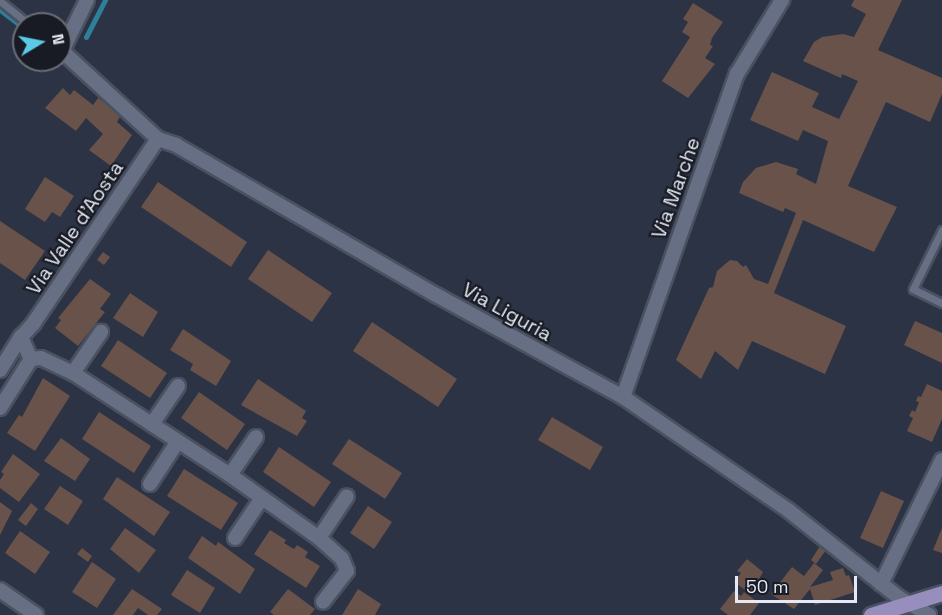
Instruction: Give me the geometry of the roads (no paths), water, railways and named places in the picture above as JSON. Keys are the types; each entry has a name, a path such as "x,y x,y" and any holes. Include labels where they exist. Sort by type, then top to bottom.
{"main road":[{"path":"871,615 942,592"}],"street":[{"name":"Via Liguria","path":"72,29 87,0"},
{"name":"Via Marche","path":"623,397 737,74 782,0"},
{"name":"Via Liguria","path":"72,61 158,140 176,145 436,295 623,397 788,510 881,584 929,615"},
{"name":"Via Valle d'Aosta","path":"0,370 158,140"},
{"path":"73,373 100,332"},
{"path":"21,337 31,359"},
{"path":"31,359 41,358 73,373 230,475 319,538 342,559 347,571 322,602"},
{"path":"0,408 31,359"},
{"path":"152,424 178,386"},
{"path":"230,475 256,437"},
{"path":"150,484 178,441"},
{"path":"881,584 942,460"},
{"path":"319,538 347,496"},
{"path":"235,538 262,498"},
{"path":"0,590 36,615"}],"lane":[{"path":"0,1 13,12"},
{"path":"942,230 913,289 942,303"}],"waterway":[{"path":"86,37 105,0"},
{"path":"0,10 12,19"}]}
